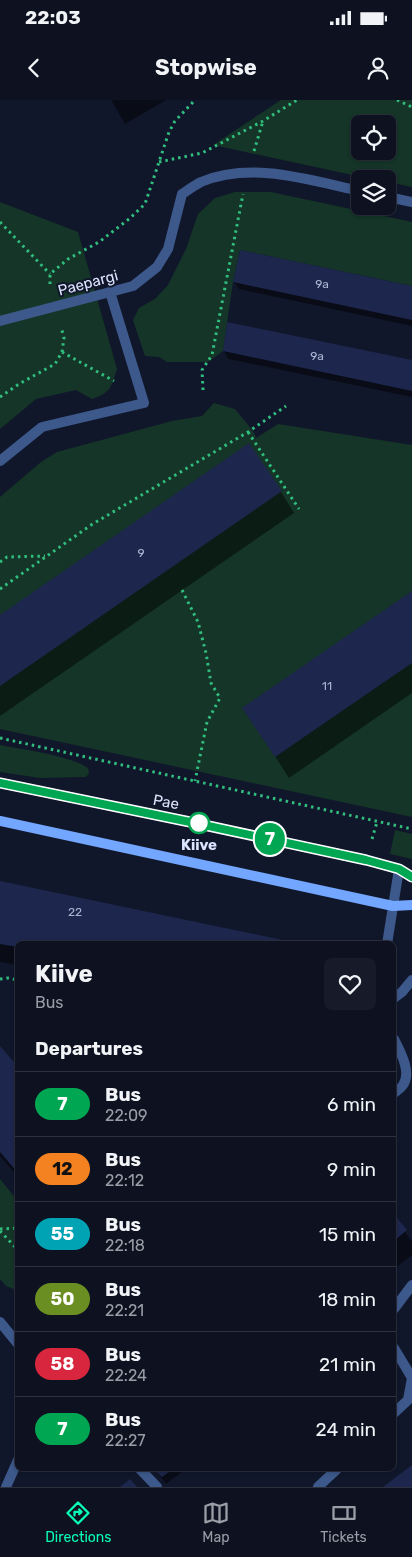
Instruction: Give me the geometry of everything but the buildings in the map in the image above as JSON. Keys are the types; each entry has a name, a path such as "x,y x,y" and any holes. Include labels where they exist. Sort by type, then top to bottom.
{"main road":[{"name":"Pae","path":"0,783 190,822 399,869 412,877"},
{"path":"0,821 393,906 412,905"}],"street":[{"name":"Paepargi","path":"0,321 133,286 157,267 168,249 182,194 201,182 247,172 297,177 351,189"},
{"path":"396,199 412,202"},
{"path":"0,461 42,427 144,403 110,292"},
{"path":"388,941 399,869"},
{"path":"396,996 412,980"},
{"path":"396,1042 402,1052 407,1075 403,1085 396,1091"},
{"path":"396,1305 412,1285"},
{"path":"0,1322 15,1340"},
{"path":"396,1351 412,1378 408,1400 396,1411"},
{"path":"6,1487 15,1467"},
{"path":"142,1471 158,1487"},
{"path":"318,1487 335,1471"}],"path":[{"path":"195,100 175,121 169,132 159,162 202,153 263,121 297,100"},
{"path":"397,100 412,107"},
{"path":"203,390 202,370 212,355 229,258 247,172 263,121"},
{"path":"0,222 50,274"},
{"path":"62,352 142,396"},
{"path":"0,589 90,525 248,432 286,406"},
{"path":"248,432 299,509"},
{"path":"0,562 7,556 46,556"},
{"path":"182,590 198,622 211,682 220,698 207,722 194,781"},
{"path":"0,738 412,829"},
{"path":"0,979 15,979"},
{"path":"0,1230 15,1228"},
{"path":"0,1230 15,1247"}],"green space":[{"path":"281,100 412,100 412,187 396,184 396,170 351,170 351,175 213,145"},
{"path":"235,192 271,192 351,209 351,215 379,215 412,222 412,286 240,250 233,282 223,351 208,362 167,362 159,357 145,356 133,320 139,308 155,299 168,285 186,249 198,214 215,198"},
{"path":"0,202 78,232 117,369 107,392 92,399 76,390 36,399 0,429"},
{"path":"214,403 235,409 253,431 256,437 253,440 278,424 412,445 412,817 0,729 0,497 41,462 57,452 172,421 202,416"},
{"path":"0,745 80,763 88,768 89,773 86,777 40,778 0,772"},
{"path":"395,830 412,834 412,859 390,854"},
{"path":"0,1179 15,1198 15,1290 6,1286 0,1279"}],"bus line":[{"name":"7","path":"0,783 366,860 399,869 412,877"}],"place":[{"name":"Kiive","path":"199,823"}]}
